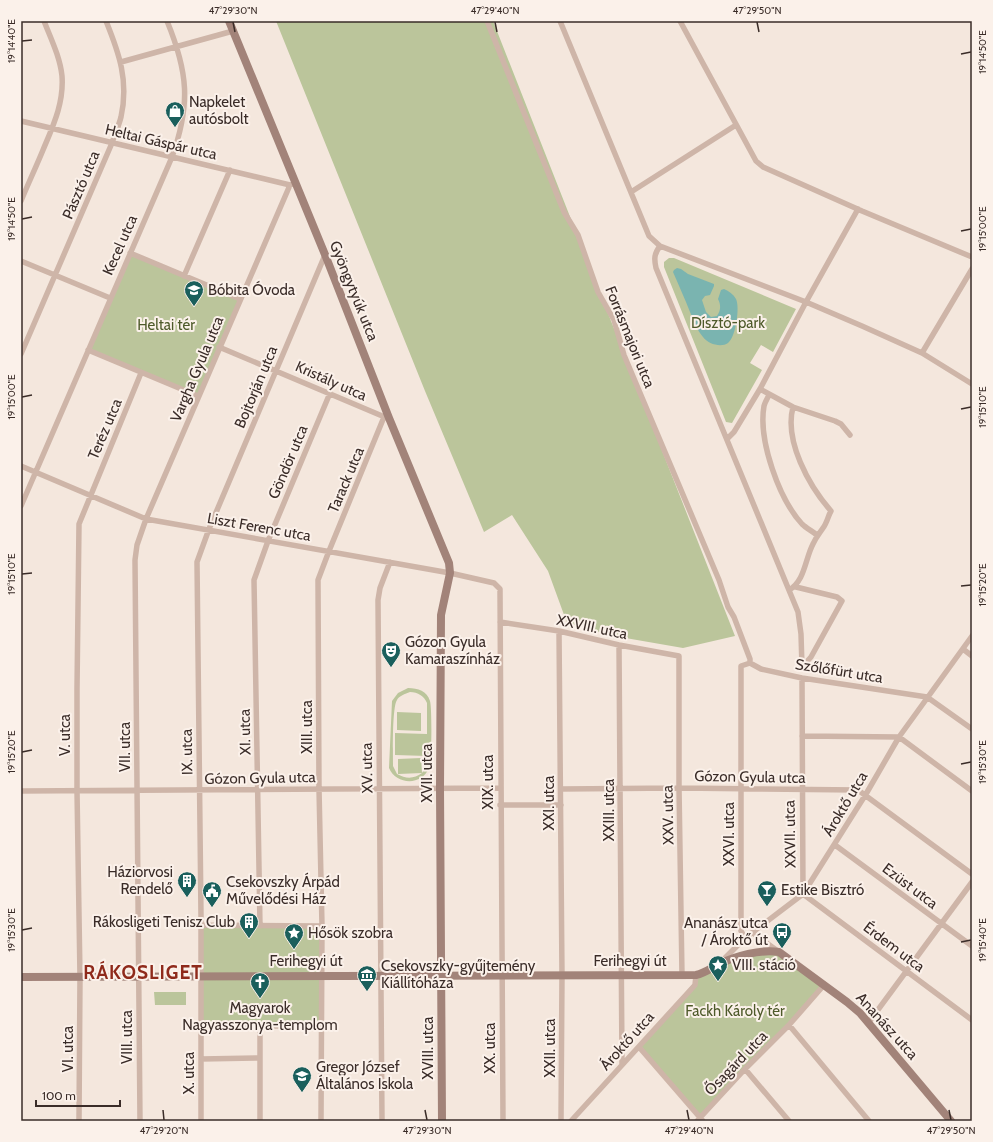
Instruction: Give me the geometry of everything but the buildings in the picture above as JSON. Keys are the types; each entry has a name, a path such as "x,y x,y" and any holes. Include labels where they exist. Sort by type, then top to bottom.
{"street":[{"path":"21,201 60,108 62,93 62,76 59,58 44,21"},
{"name":"Pásztó utca","path":"21,354 112,143 121,117 124,94 124,78 121,62 106,21"},
{"name":"Kecel utca","path":"21,506 180,135 184,113 182,66 177,46 167,21"},
{"name":"Gyöngytyúk utca","path":"229,21 292,184 325,254 387,418 449,563 450,573"},
{"name":"Forrásmajori utca","path":"487,21 564,212 578,235 598,292 614,320 624,354 720,580 728,607 734,617 750,659 750,663"},
{"path":"680,21 756,161 763,167 972,257"},
{"path":"562,22 650,236 660,246 806,302 922,353 972,384"},
{"path":"121,62 233,31"},
{"name":"Heltai Gáspár utca","path":"21,121 292,184"},
{"path":"631,192 736,125"},
{"path":"184,276 230,170"},
{"name":"Vargha Gyula utca","path":"146,519 219,347 292,184"},
{"path":"727,439 734,432 760,389 806,302 858,209"},
{"path":"660,246 654,259 656,268 798,612 801,634 802,667 811,657 842,601 836,597 796,587 789,590"},
{"path":"130,253 240,299"},
{"name":"Bojtorján utca","path":"209,529 325,254"},
{"path":"21,261 110,298"},
{"path":"922,353 972,269"},
{"name":"Kristály utca","path":"219,347 387,418"},
{"path":"88,350 198,396"},
{"name":"Teréz utca","path":"91,495 142,373"},
{"path":"760,389 793,407 835,421 841,424 850,434"},
{"name":"Göndör utca","path":"268,540 330,393"},
{"path":"769,395 764,405 764,435 768,456 774,474 791,508 802,524 817,535"},
{"path":"793,407 790,418 794,442 801,462 813,487 831,511 823,528 817,535 811,547 803,573 796,587"},
{"name":"Tarack utca","path":"329,551 387,418"},
{"name":"Liszt Ferenc utca","path":"21,466 146,519 450,573 494,583 500,589"},
{"name":"V. utca","path":"80,977 77,791 79,524 91,495"},
{"name":"VII. utca","path":"139,976 135,560 137,546 146,519"},
{"name":"IX. utca","path":"201,976 197,562 209,529"},
{"name":"XI. utca","path":"260,926 254,580 268,540"},
{"name":"XIII. utca","path":"321,1121 322,926 319,789 318,580 329,551"},
{"name":"XV. utca","path":"382,1121 378,600 380,588 390,562"},
{"name":"XVII. utca","path":"442,975 440,788 441,615 450,573"},
{"name":"XIX. utca","path":"500,589 502,975"},
{"name":"XXVIII. utca","path":"500,622 559,631 619,646 679,656"},
{"name":"XXI. utca","path":"559,631 562,975"},
{"name":"Ároktő utca","path":"718,965 745,938 803,894 866,794 899,737 972,636"},
{"name":"XXIII. utca","path":"619,646 622,1064"},
{"path":"963,649 972,656"},
{"name":"XXV. utca","path":"679,656 679,788 682,974"},
{"name":"Szőlőfürt utca","path":"750,663 761,669 802,678 927,697"},
{"name":"XXVI. utca","path":"745,938 741,931 741,666 750,663"},
{"name":"XXVII. utca","path":"802,678 801,790 803,894"},
{"path":"927,697 972,729"},
{"path":"802,736 899,737 972,791"},
{"name":"Gózon Gyula utca","path":"21,791 500,788"},
{"name":"Gózon Gyula utca","path":"561,789 679,788 858,790 866,794"},
{"path":"866,794 972,874"},
{"path":"500,805 561,805"},
{"name":"Ezüst utca","path":"835,844 972,946"},
{"path":"869,1022 972,882"},
{"name":"Érdem utca","path":"803,894 972,1020"},
{"path":"201,925 322,926"},
{"name":"Ananász utca","path":"753,933 847,1002 869,1022 951,1121"},
{"name":"Ferihegyi út","path":"21,977 703,974 732,959 766,951 779,952"},
{"name":"Ároktő utca","path":"571,1121 695,984 696,974"},
{"name":"XVIII. utca","path":"442,975 442,1121"},
{"name":"XX. utca","path":"502,975 503,1121"},
{"name":"XXII. utca","path":"561,1121 562,975"},
{"name":"VIII. utca","path":"139,976 140,1121"},
{"name":"X. utca","path":"201,976 201,1121"},
{"name":"VI. utca","path":"79,1121 80,977"},
{"name":"Ősagárd utca","path":"700,1120 745,1069 789,1025 824,985"},
{"path":"789,1025 869,1121"},
{"path":"201,1026 321,1026"},
{"path":"260,1026 260,1121"},
{"path":"639,1047 700,1120"},
{"path":"201,1059 260,1058"},
{"path":"745,1069 789,1121"}],"green space":[{"path":"276,21 493,21 735,636 683,648 614,636 567,623 548,571 512,515 484,532 425,391"},
{"name":"Heltai tér","path":"130,253 240,299 198,396 88,350"},
{"name":"Dísztó-park","path":"669,258 674,258 796,309 773,352 761,345 750,363 762,370 732,423 726,422 664,267 664,262"},
{"path":"408,688 415,689 424,692 430,701 431,756 429,768 426,774 421,778 409,781 397,778 392,774 389,768 392,701 398,693","holes":["410,692 420,695 427,703 427,763 426,767 419,775 410,778 404,777 397,774 393,766 395,704 399,697"]},
{"path":"397,712 421,713 421,731 397,730"},
{"path":"395,733 427,734 427,756 395,755"},
{"path":"421,758 422,773 398,774 398,759"},
{"path":"201,925 322,926 321,1026 201,1026"},
{"name":"Fackh Károly tér","path":"772,951 824,985 700,1118 639,1047 697,979 718,965"},
{"path":"154,992 186,992 186,1005 155,1005"}],"water":[{"path":"677,268 714,284 710,295 705,296 702,300 706,312 711,317 717,316 720,310 718,299 721,290 724,289 728,291 735,297 738,308 735,329 731,340 728,343 718,345 708,342 701,334 694,322 673,272"}],"place":[{"name":"Napkelet autósbolt","path":"175,128"},
{"name":"Bóbita Óvoda","path":"194,307"},
{"name":"Gózon Gyula Kamaraszínház","path":"391,668"},
{"name":"Háziorvosi Rendelő","path":"187,898"},
{"name":"Estike Bisztró","path":"767,907"},
{"name":"Csekovszky Árpád Művelődési Ház","path":"212,908"},
{"name":"Rákosligeti Tenisz Club","path":"249,939"},
{"name":"Ananász utca / Ároktő út","path":"782,949"},
{"name":"Hősök szobra","path":"294,950"},
{"name":"VIII. stáció","path":"718,982"},
{"name":"Csekovszky-gyűjtemény Kiállítóháza","path":"367,992"},
{"name":"Magyarok Nagyasszonya-templom","path":"260,999"},
{"name":"Gregor József Általános Iskola","path":"302,1093"}],"district":[{"name":"RÁKOSLIGET","path":"143,972"}]}
